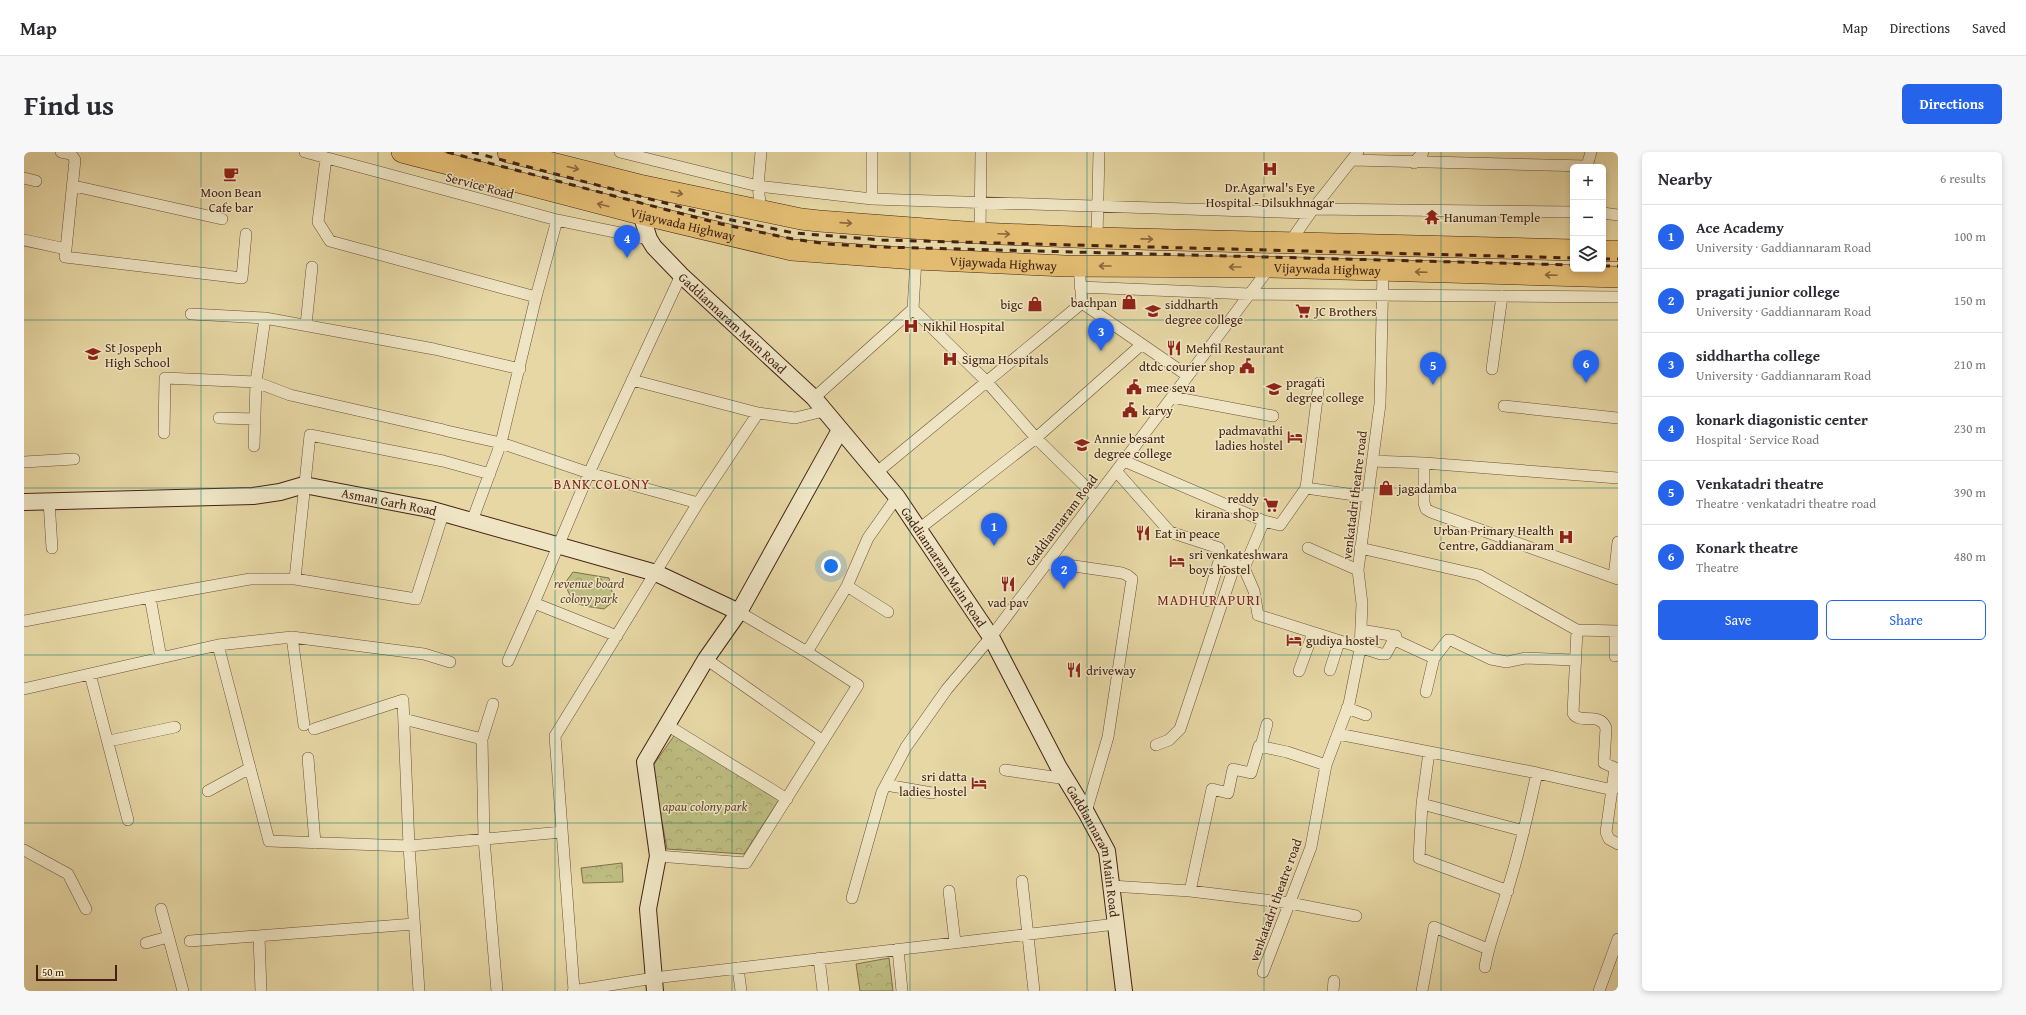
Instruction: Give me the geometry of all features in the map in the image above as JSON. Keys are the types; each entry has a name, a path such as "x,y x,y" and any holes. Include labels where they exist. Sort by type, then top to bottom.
{"highway":[{"name":"Vijaywada Highway","path":"402,152 641,214 792,250 916,259 1072,266 1383,270 1618,277"},
{"name":"Vijaywada Highway","path":"508,152 639,185 761,211 819,221 980,233 1097,238 1570,250"},
{"path":"816,251 819,221"},
{"path":"1066,236 1072,266"},
{"path":"1606,251 1618,251"}],"street":[{"path":"61,152 74,157 74,186 65,257 242,278 246,234"},
{"name":"Service Road","path":"305,152 557,220 649,239"},
{"path":"620,152 651,156 758,186 872,198 1098,206 1311,211 1570,212"},
{"path":"761,152 758,186 761,211"},
{"path":"872,152 872,198"},
{"path":"980,233 981,152"},
{"path":"1097,238 1100,152"},
{"path":"1414,163 1423,152"},
{"path":"1290,242 1311,211 1355,156 1414,163 1587,166 1591,152"},
{"path":"326,158 318,222 330,240 536,298"},
{"path":"24,178 36,181"},
{"path":"74,186 222,219"},
{"path":"1606,213 1618,215"},
{"name":"Gaddiannaram Main Road","path":"641,214 649,239 654,247 681,275 814,398 897,497 991,637 1107,851 1124,991"},
{"path":"472,521 501,443 536,298 557,220"},
{"path":"24,240 66,249"},
{"path":"814,398 913,310 916,259"},
{"path":"1072,266 1080,287 1082,303 1188,376"},
{"path":"306,325 312,267"},
{"name":"Gaddiannaram Road","path":"852,898 882,792 906,747 947,689 991,637 1270,268"},
{"name":"venkatadri theatre road","path":"1263,972 1312,847 1326,765 1347,708 1360,649 1362,604 1358,570 1380,404 1383,270"},
{"path":"508,661 589,473 681,275"},
{"path":"1080,287 1250,294 1618,297"},
{"path":"1492,370 1502,296"},
{"path":"876,473 1082,303"},
{"path":"913,310 987,382 1036,438 1096,497"},
{"path":"191,314 265,318 434,349 520,369"},
{"path":"254,446 256,382 265,318"},
{"path":"918,529 1036,438 1141,345"},
{"path":"164,433 165,378 256,382 290,395 501,443 589,473 698,503"},
{"path":"632,380 758,413 795,418 824,411"},
{"path":"1124,461 1264,521 1280,525 1306,488 1319,383"},
{"path":"1172,397 1273,416"},
{"path":"1504,406 1618,418"},
{"path":"758,413 698,503 555,736 574,990 655,985 738,968 1028,933 1116,924"},
{"path":"219,418 255,419"},
{"path":"655,985 648,909 658,856 645,762 706,659 739,612 840,430"},
{"path":"296,579 310,434 443,461 490,474"},
{"path":"24,462 74,459"},
{"path":"1372,461 1424,463 1618,478"},
{"path":"1424,463 1424,503 1426,509 1431,512 1616,578 1618,542"},
{"path":"1116,471 1170,532 1219,548 1220,558 1207,601"},
{"name":"Asman Garh Road","path":"24,502 253,496 280,492 304,485 429,509 558,547 656,573 739,612"},
{"path":"1306,488 1368,497"},
{"path":"807,652 847,586 868,538 897,497"},
{"path":"49,502 52,548"},
{"path":"24,621 150,596 250,579 296,579 416,599 443,514"},
{"path":"1156,745 1169,740 1180,728 1240,566 1264,521"},
{"path":"1308,548 1358,570"},
{"path":"1360,548 1479,575 1577,630 1616,631 1616,656"},
{"path":"1220,558 1240,566 1254,591 1258,616 1360,649 1384,654 1395,640 1434,658"},
{"path":"1047,562 1122,573 1132,579 1108,737 1086,812"},
{"path":"847,586 888,612"},
{"path":"150,596 161,658"},
{"path":"534,603 617,636"},
{"path":"658,856 746,863 858,685 807,652 739,612"},
{"path":"1361,630 1396,636"},
{"path":"1577,630 1574,660 1573,713 1578,717 1600,720 1604,723 1606,728 1604,763 1616,768 1606,832 1609,839 1618,844"},
{"path":"1299,671 1313,633"},
{"path":"292,636 309,727 403,700 409,846 419,991"},
{"path":"24,689 218,645 292,636 424,654 450,662"},
{"path":"1426,692 1434,658 1448,640 1451,640 1491,659 1507,662 1538,658 1574,660"},
{"path":"1330,670 1339,642"},
{"path":"218,645 269,841 409,846 562,832"},
{"path":"706,659 823,741"},
{"path":"90,674 109,741 128,820"},
{"path":"493,704 482,739 484,839 497,991"},
{"path":"1347,708 1366,715"},
{"path":"404,719 482,739"},
{"path":"1190,891 1212,789 1228,793 1233,769 1251,773 1267,724"},
{"path":"667,725 787,799"},
{"path":"109,741 175,727"},
{"path":"1338,734 1537,773 1613,790"},
{"path":"1261,746 1287,752 1326,765"},
{"path":"1429,752 1422,804 1419,858 1508,891"},
{"path":"308,758 315,842"},
{"path":"208,791 250,768"},
{"path":"1005,770 1067,779"},
{"path":"1485,967 1488,949 1508,891 1524,831 1537,773"},
{"path":"886,785 932,793"},
{"path":"1422,804 1524,831"},
{"path":"24,850 68,874 86,909"},
{"path":"1022,881 1034,991"},
{"path":"1111,886 1190,891 1290,903 1356,916"},
{"path":"949,891 955,942"},
{"path":"161,909 183,991"},
{"path":"190,942 414,924"},
{"path":"1422,991 1434,927 1488,949"},
{"path":"259,936 261,991"},
{"path":"146,942 168,937"},
{"path":"1599,991 1618,939"},
{"path":"898,949 902,991"},
{"path":"819,958 823,991"},
{"path":"738,968 740,991"}],"green space":[{"name":"revenue board colony park","path":"573,572 609,578 614,601 604,609 579,604 571,597 565,583"},
{"name":"apau colony park","path":"676,733 779,800 744,854 667,849 652,767"},
{"path":"622,863 623,882 583,883 581,868"},
{"path":"889,958 893,991 860,991 856,964"}],"railway":[{"path":"447,152 721,224 793,239 827,244 882,247 1570,265"},
{"path":"472,152 722,218 794,233 882,240 1570,258"},
{"path":"1606,259 1618,259"},
{"path":"1606,266 1618,266"}],"place":[{"name":"Dr.Agarwal's Eye Hospital - Dilsukhnagar","path":"1270,169"},
{"name":"Moon Bean Cafe bar","path":"231,174"},
{"name":"Hanuman Temple","path":"1432,217"},
{"name":"konark diagonistic center","path":"627,258"},
{"name":"bachpan","path":"1129,302"},
{"name":"bigc","path":"1035,304"},
{"name":"siddharth degree college","path":"1153,311"},
{"name":"JC Brothers","path":"1303,311"},
{"name":"Nikhil Hospital","path":"911,326"},
{"name":"Mehfil Restaurant","path":"1174,348"},
{"name":"siddhartha college","path":"1101,351"},
{"name":"St Jospeph High School","path":"93,354"},
{"name":"Sigma Hospitals","path":"950,359"},
{"name":"dtdc courier shop","path":"1247,366"},
{"name":"Konark theatre","path":"1586,383"},
{"name":"Venkatadri theatre","path":"1433,385"},
{"name":"mee seva","path":"1134,387"},
{"name":"pragati degree college","path":"1274,389"},
{"name":"karvy","path":"1130,410"},
{"name":"padmavathi ladies hostel","path":"1295,437"},
{"name":"Annie besant degree college","path":"1082,445"},
{"name":"jagadamba","path":"1386,488"},
{"name":"reddy kirana shop","path":"1271,505"},
{"name":"Eat in peace","path":"1143,533"},
{"name":"Urban Primary Health Centre, Gaddianaram","path":"1566,537"},
{"name":"Ace Academy","path":"994,546"},
{"name":"sri venkateshwara boys hostel","path":"1177,561"},
{"name":"vad pav","path":"1008,584"},
{"name":"pragati junior college","path":"1064,589"},
{"name":"gudiya hostel","path":"1294,640"},
{"name":"driveway","path":"1074,670"},
{"name":"sri datta ladies hostel","path":"979,783"}],"district":[{"name":"BANK COLONY","path":"602,484"},
{"name":"MADHURAPURI","path":"1209,600"}]}
